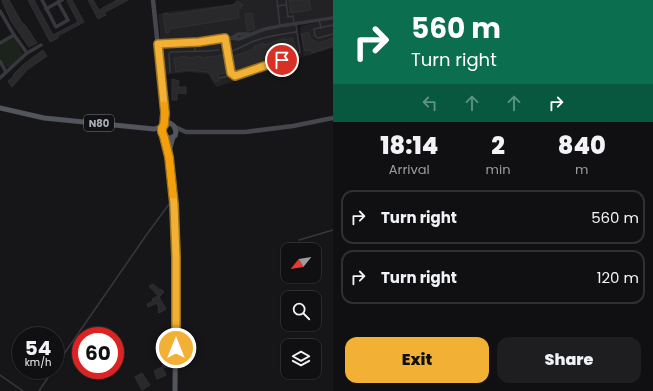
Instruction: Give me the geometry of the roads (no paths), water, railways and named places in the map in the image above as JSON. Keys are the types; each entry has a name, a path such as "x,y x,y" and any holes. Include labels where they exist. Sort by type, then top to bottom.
{"main road":[{"path":"153,0 165,113 163,136 169,157 173,199 176,257 176,391"},
{"name":"N80","path":"0,108 44,118 154,129 163,126 173,126"},
{"path":"165,113 176,132 170,148 169,157"},
{"path":"163,136 169,138 186,132 220,133 267,130 333,118"},
{"path":"173,126 186,132"},
{"name":"N80","path":"154,129 163,136"}],"street":[{"path":"42,0 56,27 68,20 58,2"},
{"path":"46,9 62,0"},
{"path":"0,11 14,35 27,53"},
{"path":"158,44 194,42 225,38 239,39 250,34 280,26 333,18"},
{"path":"0,43 14,35"},
{"path":"0,78 27,53 41,44"},
{"path":"0,61 6,72"}],"lane":[{"path":"277,0 280,26"},
{"path":"220,78 232,75 236,76 297,55 300,52 295,23 293,16 288,17 286,0"},
{"path":"277,6 286,5"},
{"path":"319,20 321,28"},
{"path":"333,26 314,29 315,36 318,38 333,34"},
{"path":"228,52 261,39 297,32"},
{"path":"225,38 232,75"},
{"path":"194,42 195,51"},
{"path":"170,72 168,54 170,52 200,52 219,50"},
{"path":"64,355 173,199"},
{"path":"299,240 333,230"},
{"path":"0,375 23,391"},
{"path":"39,391 47,379"}]}
